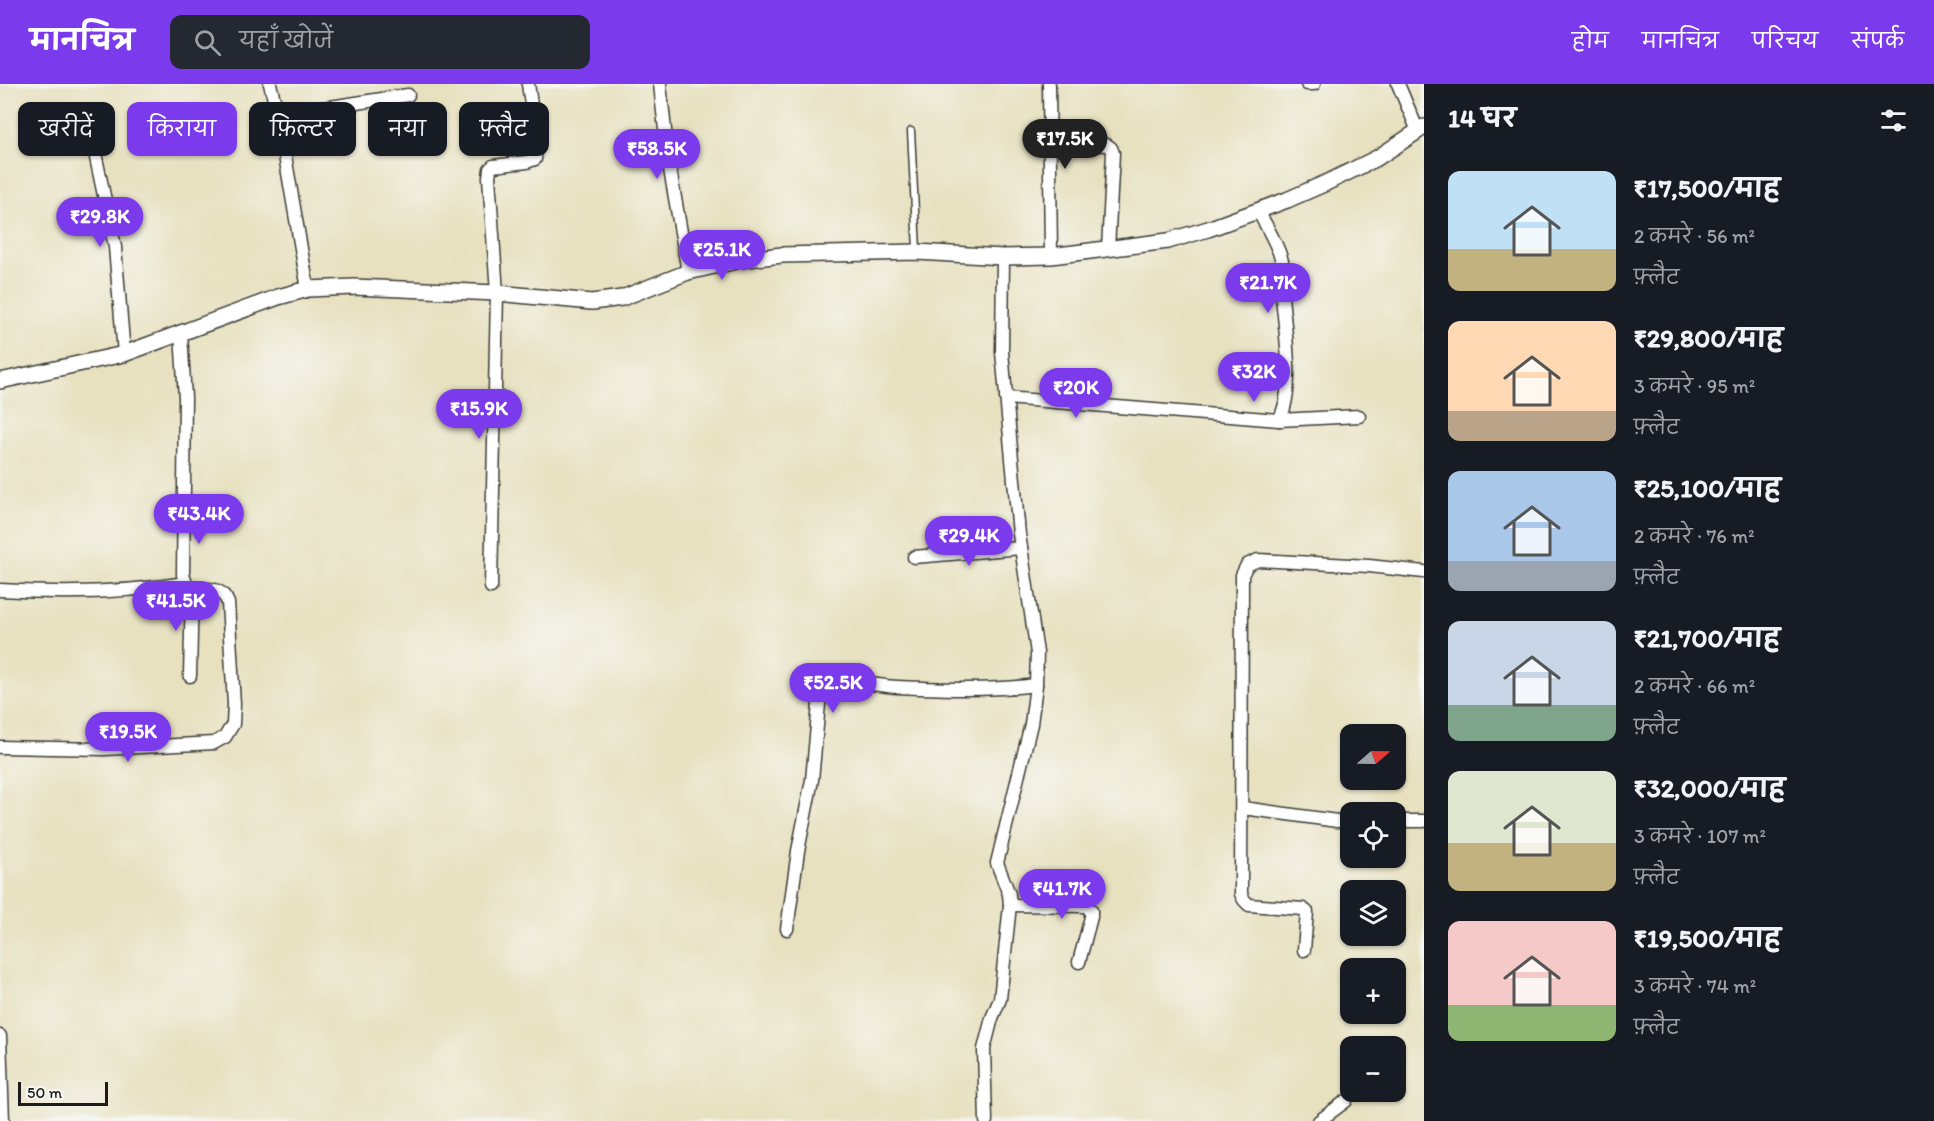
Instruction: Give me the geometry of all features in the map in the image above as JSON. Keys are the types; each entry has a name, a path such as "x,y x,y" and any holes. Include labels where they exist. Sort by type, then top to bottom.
{"street":[{"path":"270,84 275,102"},
{"path":"491,587 497,293 490,170 493,166 535,159 537,144 528,84"},
{"path":"660,84 668,158 688,272"},
{"path":"1049,84 1051,256"},
{"path":"1307,84 1314,84"},
{"path":"0,381 124,354 278,297 308,289 354,287 497,293 592,302 622,298 688,272 740,260 782,255 917,252 1003,257 1051,256 1189,236 1258,211 1351,172 1421,129 1398,84"},
{"path":"356,102 408,94"},
{"path":"1050,142 1111,148 1113,153 1108,249"},
{"path":"96,156 115,247 124,354"},
{"path":"285,156 308,289"},
{"path":"1258,211 1271,234 1283,264 1281,284 1287,356 1287,390 1286,406 1279,420"},
{"path":"986,1121 984,1049 992,1018 1000,999 1010,904 1009,894 997,863 1031,724 1037,652 1022,548 1002,352 1003,257"},
{"path":"181,334 185,398 183,575 189,586 190,676"},
{"path":"1006,398 1279,420 1359,416"},
{"path":"914,557 1022,548"},
{"path":"1304,950 1307,912 1303,909 1249,905 1241,894 1242,575 1247,565 1258,560 1369,566 1424,572"},
{"path":"0,591 44,593 189,586 215,589 225,596 228,603 234,704 232,724 225,736 214,743 104,749 0,747"},
{"path":"788,929 798,851 812,780 820,693 823,686 840,682 897,687 1001,689 1036,685"},
{"path":"1243,808 1340,821"},
{"path":"1406,821 1424,821"},
{"path":"1010,904 1086,906 1091,910 1079,962"},
{"path":"0,1036 3,1121"},
{"path":"1319,1121 1345,1102"}],"lane":[{"path":"912,131 917,252"}]}
